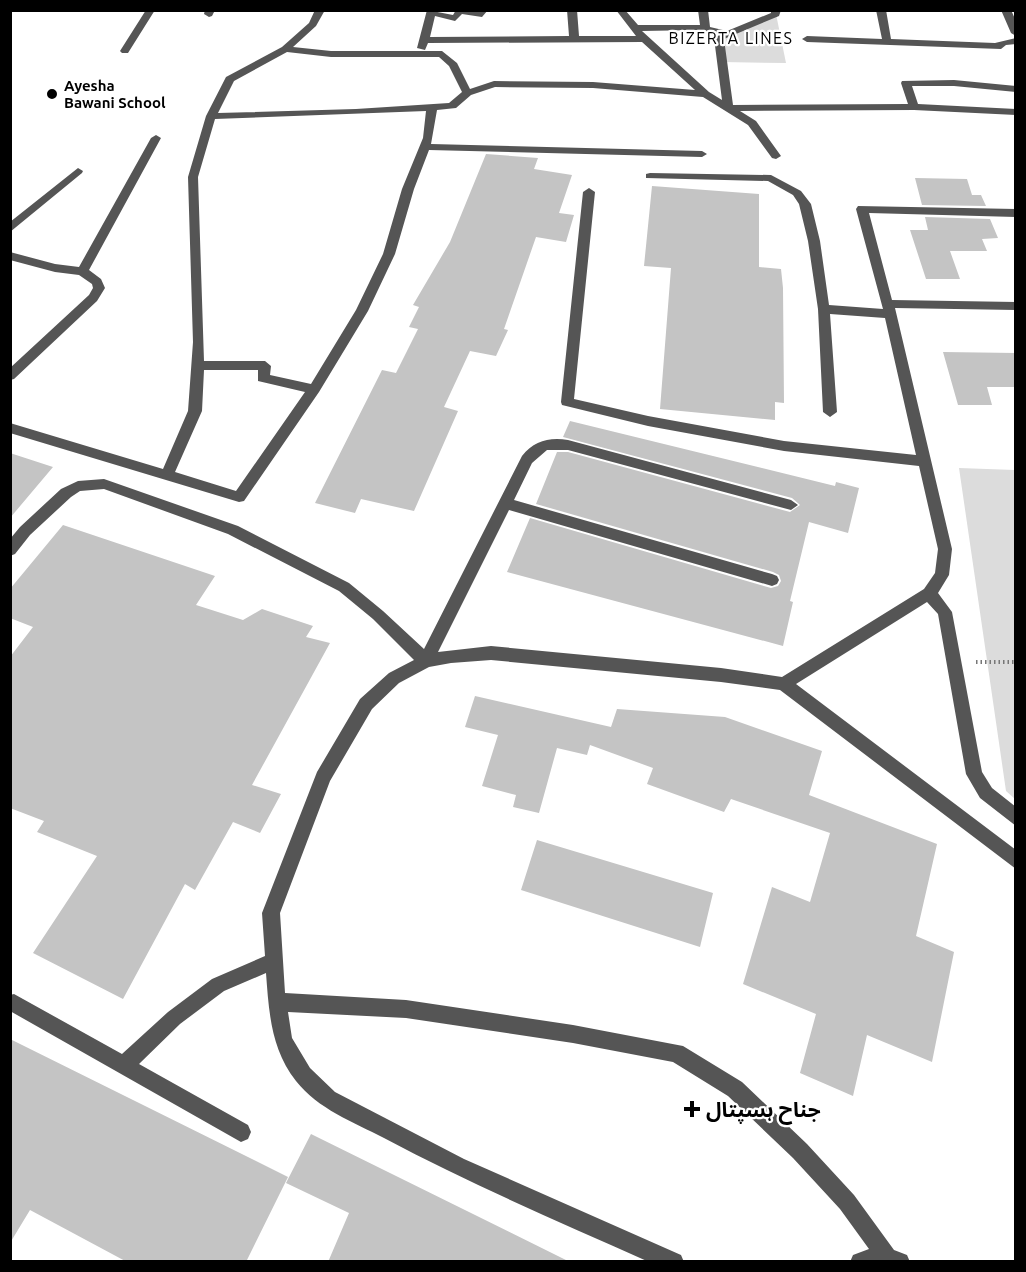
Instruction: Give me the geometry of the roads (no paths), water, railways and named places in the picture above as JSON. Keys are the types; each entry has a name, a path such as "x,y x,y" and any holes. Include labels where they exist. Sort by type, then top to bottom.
{"street":[{"path":"125,51 151,10"},
{"path":"167,475 195,411 198,342 193,177 210,116 230,79 285,49 313,24 320,10"},
{"path":"420,54 431,12 455,18 460,11 479,15 484,10"},
{"path":"572,10 574,40"},
{"path":"620,10 644,39 705,94 752,123 776,156"},
{"path":"703,10 705,29"},
{"path":"728,108 719,38 776,14 776,10"},
{"path":"881,10 887,42"},
{"path":"1006,10 1016,33"},
{"path":"634,28 705,29 728,34"},
{"path":"424,40 644,39"},
{"path":"807,39 1001,46 1000,43 1016,41"},
{"path":"285,49 331,54 442,54 453,65 467,93"},
{"path":"914,107 906,83 954,83 1016,89"},
{"path":"210,116 356,112 452,106 467,93 494,84 593,85 705,94"},
{"path":"10,428 238,497 314,389 362,311 389,254 408,189 426,147 432,107"},
{"path":"728,108 914,107 1016,112"},
{"path":"82,271 156,138"},
{"path":"426,147 702,154"},
{"path":"10,228 78,171"},
{"path":"650,176 771,178 797,193 805,204 814,241 824,309 830,412"},
{"path":"589,192 567,402 648,421 784,446 923,461"},
{"path":"784,684 929,593 942,575 945,549 862,209 1016,213"},
{"path":"10,256 55,268 82,271 97,282 99,288 93,298 10,376"},
{"path":"824,309 1016,306"},
{"path":"197,365 265,366 263,378 314,389"},
{"path":"426,661 532,451 543,445 555,443 791,505"},
{"path":"10,550 25,531 66,493 92,483 111,486 233,530 344,587 378,615 426,661"},
{"path":"506,503 772,580"},
{"path":"10,525 25,531"},
{"path":"929,593 945,612 974,774 986,793 1016,818"},
{"path":"674,1262 457,1166 328,1099 303,1075 283,1041 277,1002 271,913 324,777 366,704 394,678 426,661 451,656 491,654 721,675 784,684 1016,861"},
{"path":"124,1065 174,1018 219,985 274,961"},
{"path":"277,1002 406,1010 573,1034 676,1053 735,1089 800,1151 847,1202 894,1259"},
{"path":"14,1003 241,1132"},
{"path":"860,1262 867,1259 894,1259"}],"place":[{"name":"Ayesha Bawani School","path":"52,94"},
{"name":"جناح ہسپتال","path":"692,1109"}],"district":[{"name":"BIZERTA LINES","path":"731,38"}]}
